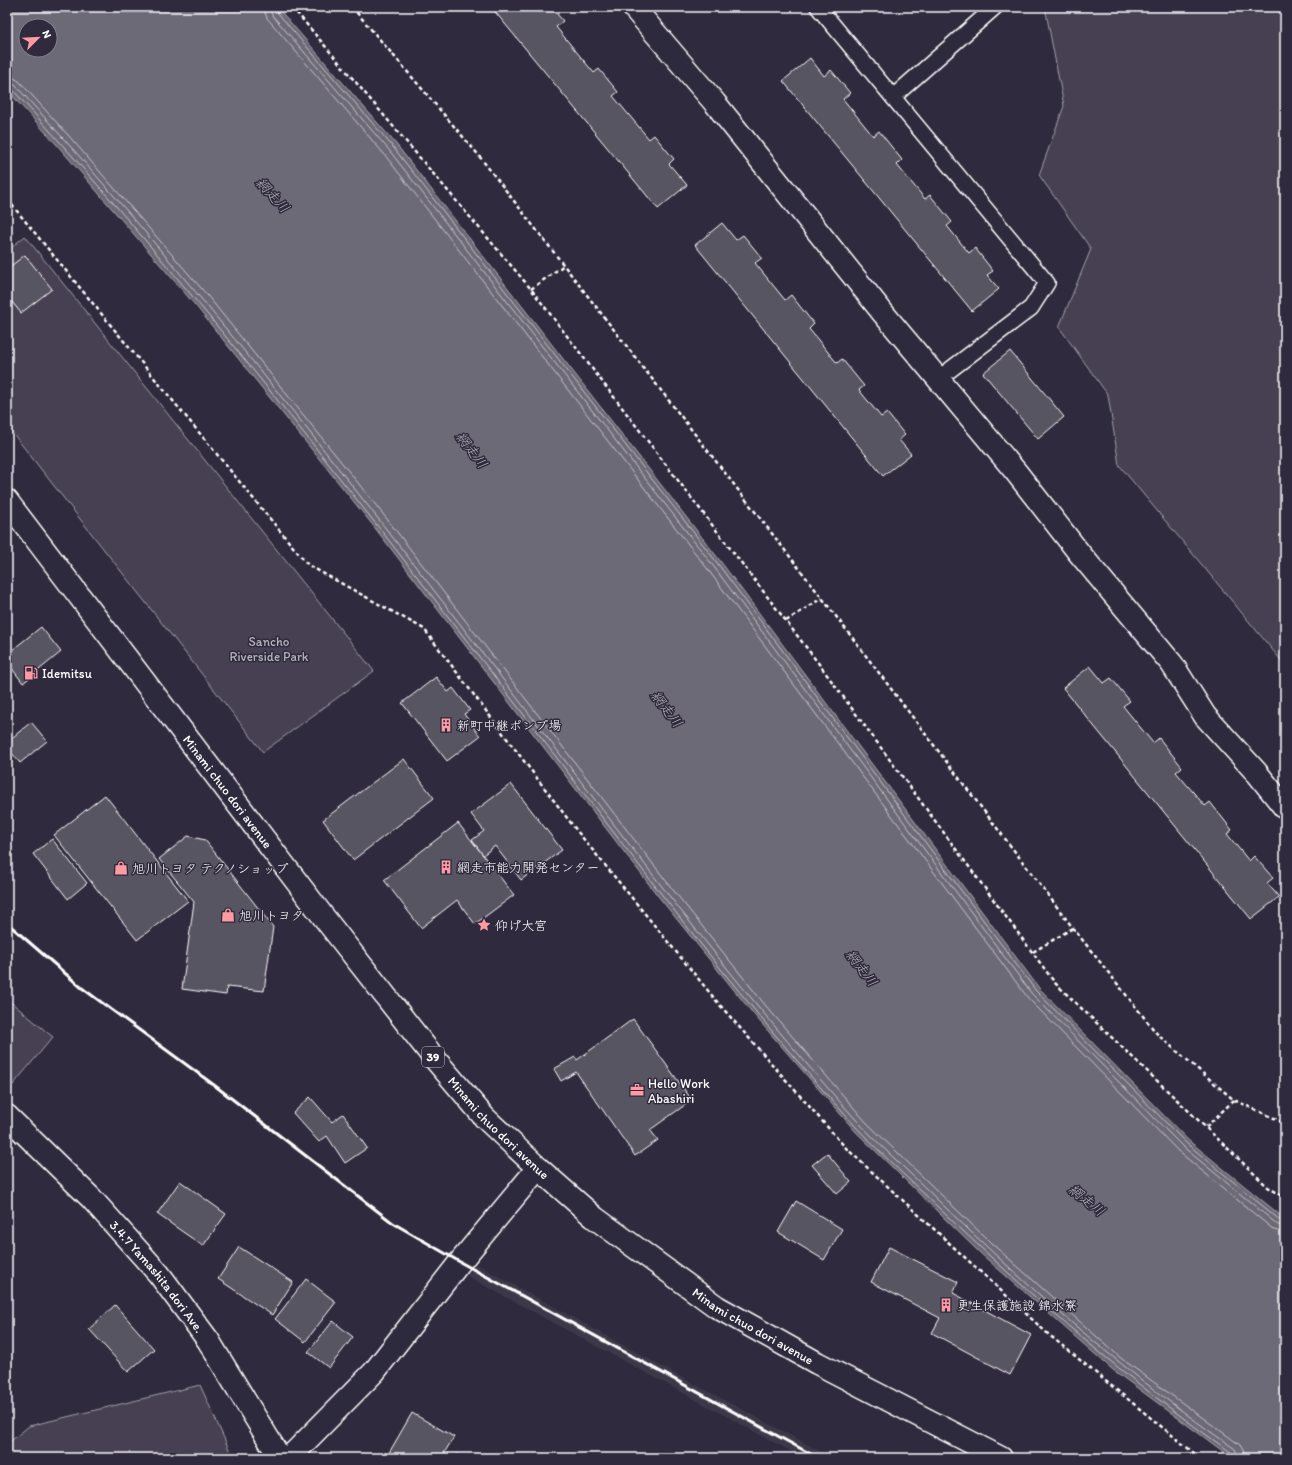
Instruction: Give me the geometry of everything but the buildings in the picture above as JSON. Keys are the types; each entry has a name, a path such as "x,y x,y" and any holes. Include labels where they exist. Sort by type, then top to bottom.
{"main road":[{"path":"633,7 715,103 883,313 1016,472 1080,554 1172,664 1205,716 1285,808"},
{"name":"Minami chuo dori avenue","path":"7,501 322,915 434,1058 485,1118 538,1168 595,1218 717,1307 817,1363 1001,1458"},
{"name":"3.4.7 Yamashita dori Ave.","path":"7,1116 91,1198 159,1274 208,1340 280,1458"},
{"path":"289,1458 374,1372 460,1262 538,1168"}],"lane":[{"path":"818,7 1047,283 1031,308 938,379"},
{"path":"893,97 995,7"}],"path":[{"path":"292,7 531,289 786,621 1055,983 1268,1187 1285,1198"},
{"path":"352,7 476,152 822,598 1073,928 1158,1035 1234,1100 1285,1123"},
{"path":"7,199 308,565 424,629 577,832 719,1004 846,1148 1048,1334 1191,1453 1200,1458"},
{"path":"531,289 564,266"},
{"path":"786,621 822,598"},
{"path":"1033,952 1073,928"},
{"path":"1206,1127 1234,1100"},
{"path":"1189,1458 1191,1453"}],"shaded area":[{"path":"476,1264 683,1378 833,1458 803,1458 467,1276"}],"green space":[{"path":"1045,7 1285,7 1285,665 1119,465 1108,395 1059,327 1091,249 1039,175 1064,106"},
{"name":"Sancho Riverside Park","path":"25,236 374,671 263,752 7,426 7,251"},
{"path":"7,999 53,1037 7,1092"},
{"path":"200,1385 233,1458 7,1458 7,1444 29,1426"}],"water":[{"name":"網走川","path":"7,7 277,7 396,144 718,558 1039,988 1188,1140 1285,1219 1285,1458 1232,1458 1113,1370 980,1253 856,1132 755,1016 658,896 375,528 195,305 57,145 7,90"}],"railway":[{"path":"7,923 82,988 214,1085 393,1223 460,1262 818,1458"}],"place":[{"name":"Idemitsu","path":"31,673"},
{"name":"新町中継ポンプ場","path":"446,725"},
{"name":"網走市能力開発センター","path":"446,867"},
{"name":"旭川トヨタ テクノショップ","path":"121,868"},
{"name":"旭川トヨタ","path":"228,915"},
{"name":"仰げ大宮","path":"484,925"},
{"name":"Hello Work Abashiri","path":"637,1090"},
{"name":"更生保護施設 錦水寮","path":"946,1305"}]}
